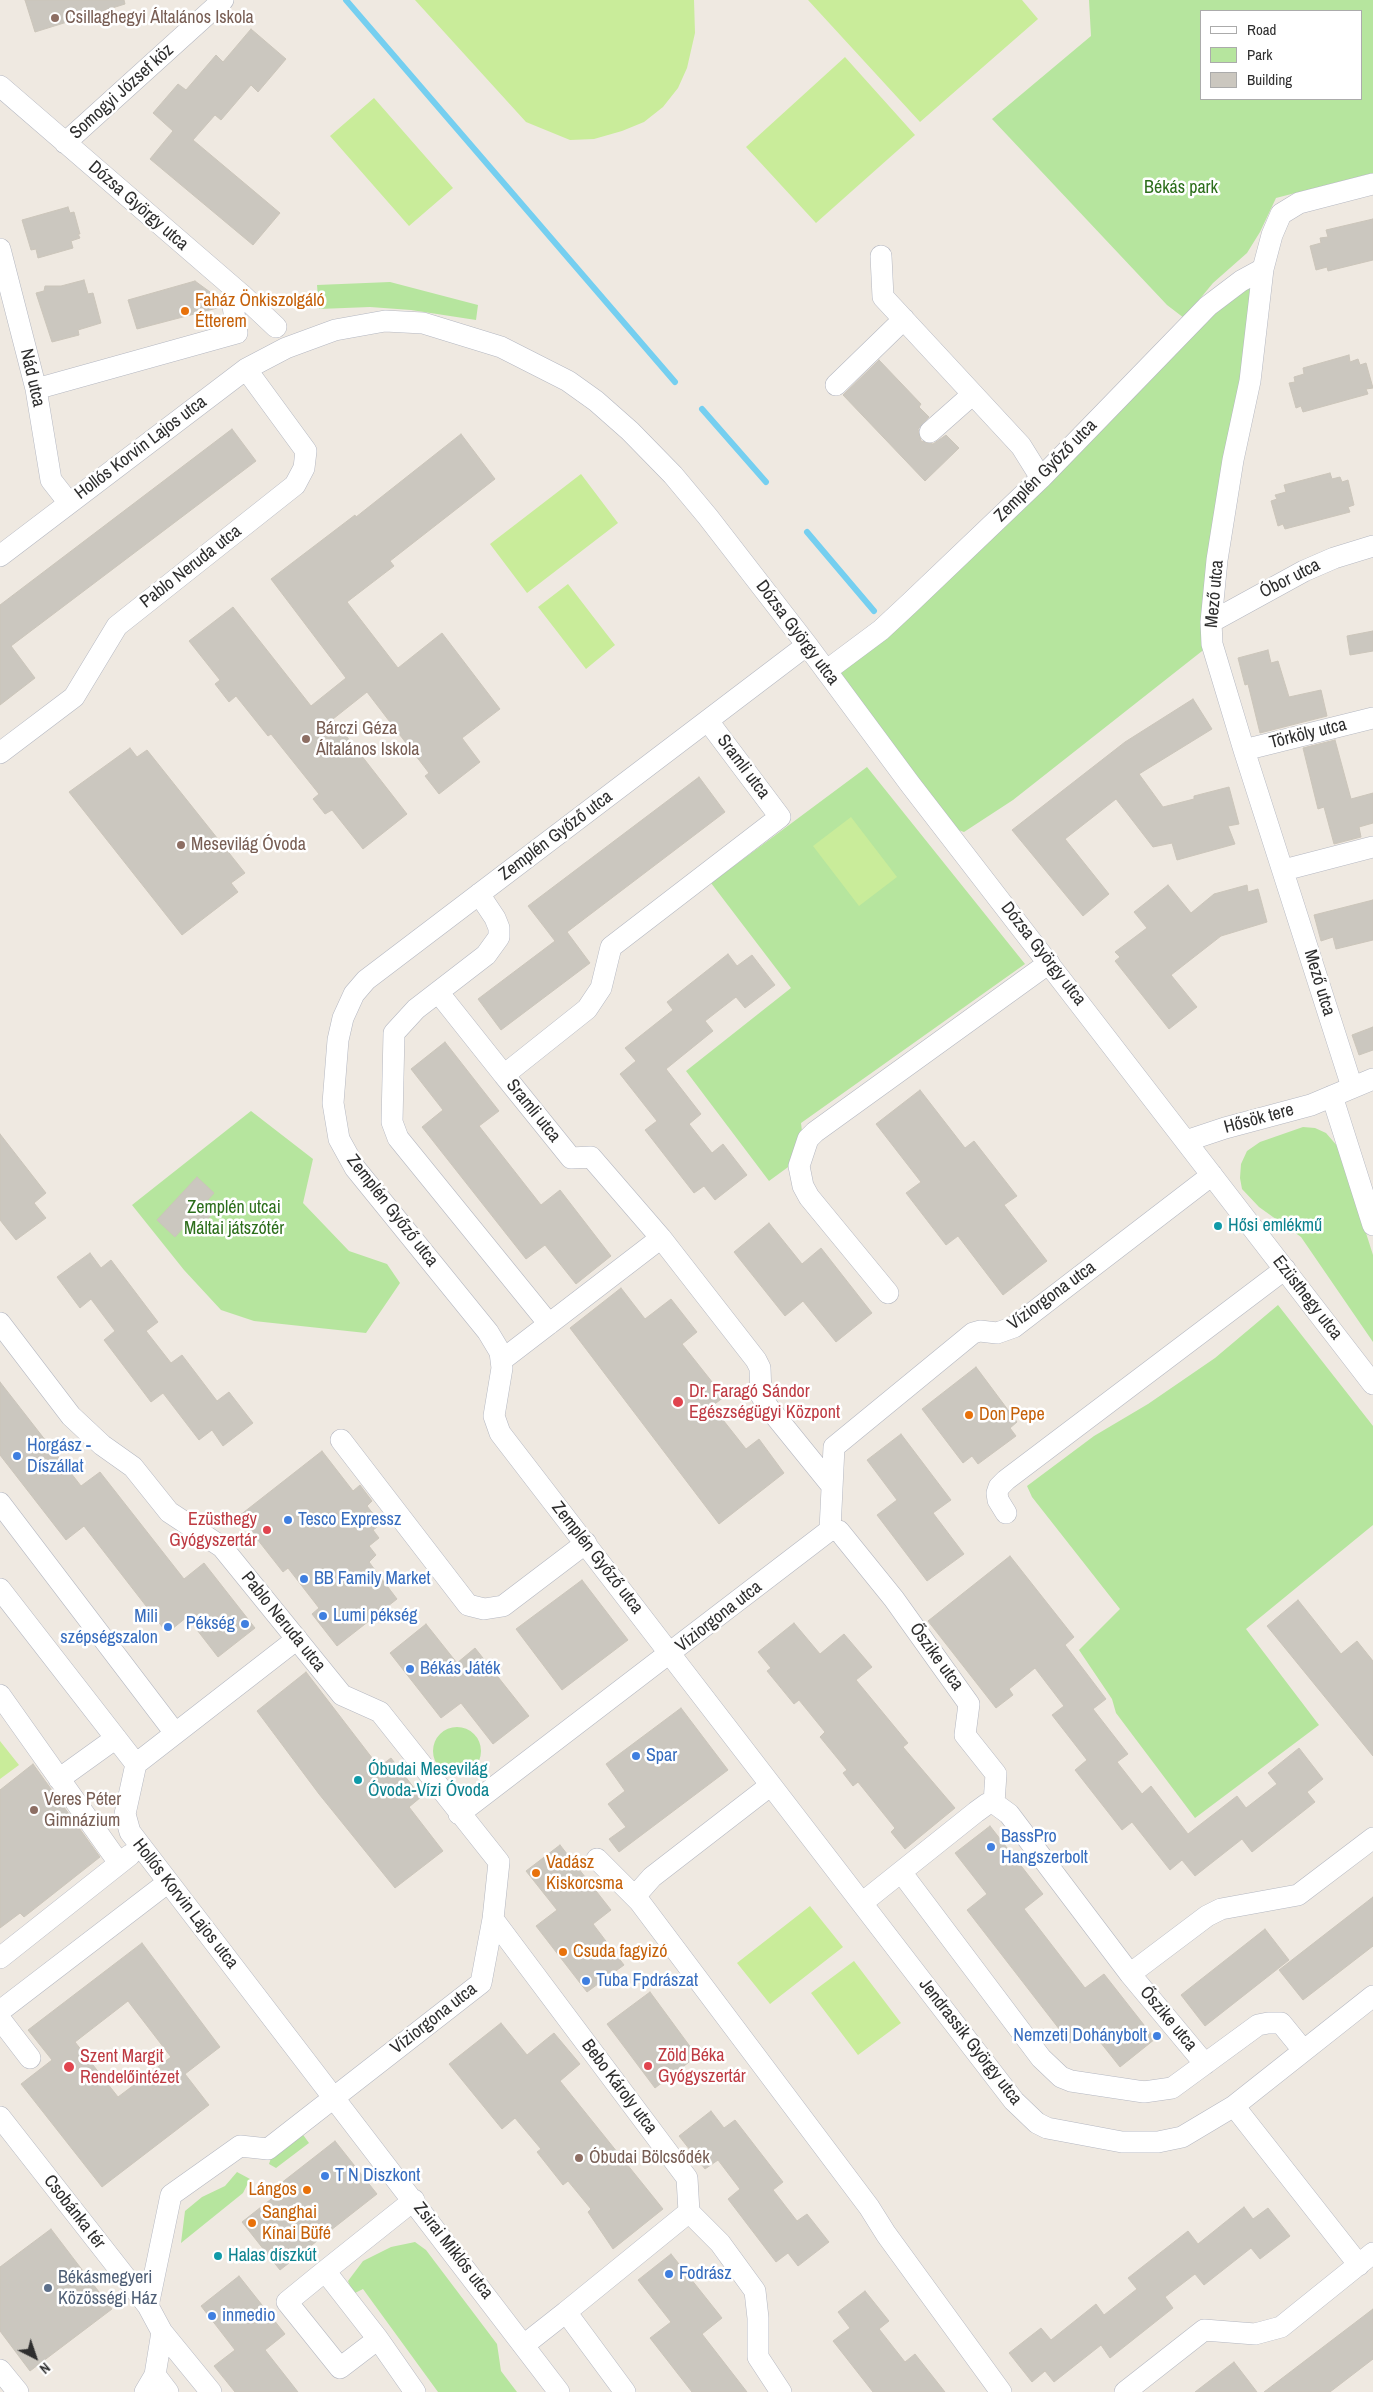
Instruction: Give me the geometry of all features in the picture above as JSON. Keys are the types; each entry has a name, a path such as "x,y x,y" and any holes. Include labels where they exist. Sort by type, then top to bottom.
{"street":[{"name":"Somogyi József köz","path":"65,143 223,0"},
{"name":"Dózsa György utca","path":"0,86 242,295 276,327"},
{"name":"Mező utca","path":"1352,1087 1244,750 1212,644 1211,622 1217,560 1232,460 1250,380 1263,269 1272,236 1281,214 1298,203 1373,184"},
{"name":"Nád utca","path":"0,249 36,389 51,480 69,503"},
{"path":"881,256 883,298 1021,446 1041,478"},
{"name":"Zemplén Győző utca","path":"826,671 882,630 1041,478 1208,306 1241,281 1263,269"},
{"path":"36,389 237,333 233,306 242,295"},
{"path":"836,385 904,319"},
{"name":"Dózsa György utca","path":"286,348 335,330 385,321 406,321 439,327 480,339 553,372 596,401 630,431 673,475 708,517 807,645 910,784 1186,1141"},
{"name":"Hollós Korvin Lajos utca","path":"0,556 246,369 286,348"},
{"name":"Pablo Neruda utca","path":"0,753 74,697 117,626 295,484 304,468 306,451 246,369"},
{"path":"930,432 973,394"},
{"name":"Óbor utca","path":"1211,622 1304,570 1373,546"},
{"name":"Zemplén Győző utca","path":"670,1654 496,1425 494,1408 502,1360 488,1332 355,1168 339,1139 333,1103 338,1040 343,1018 354,994 366,980 807,645"},
{"name":"Törköly utca","path":"1244,750 1373,718"},
{"name":"Sramli utca","path":"708,720 780,817 611,947 601,988 587,1009 504,1075 571,1158 591,1157 661,1238 756,1360 760,1368 761,1395 768,1407 832,1486"},
{"path":"1284,870 1373,847"},
{"path":"479,894 496,918 499,936 486,955 416,1009 394,1032 391,1117 395,1132 549,1324"},
{"path":"888,1293 809,1197 803,1186 799,1166 808,1139 823,1126 1050,963"},
{"path":"438,992 504,1075"},
{"name":"Hősök tere","path":"1186,1141 1225,1128 1311,1105 1373,1079"},
{"path":"1332,1096 1373,1225"},
{"name":"Ezüsthegy utca","path":"1186,1141 1373,1384"},
{"name":"Víziorgona utca","path":"340,2104 481,1983 494,1919 498,1862 459,1814 830,1530 834,1447 841,1441 974,1333 980,1331 997,1333 1014,1327 1212,1175"},
{"path":"502,1360 661,1238"},
{"path":"1006,1513 998,1500 997,1492 1006,1480 1285,1268"},
{"name":"Pablo Neruda utca","path":"0,1323 71,1416 102,1445 133,1467 169,1512 222,1546 342,1695 380,1712 459,1814"},
{"path":"340,1440 468,1605 484,1609 503,1606 586,1543"},
{"path":"0,1503 175,1733"},
{"name":"Őszike utca","path":"830,1530 839,1531 894,1599 969,1704 965,1735 996,1774 994,1803 1009,1814 1130,1974 1205,2064"},
{"path":"1,1592 136,1764 296,1639"},
{"name":"Jendrassik György utca","path":"670,1654 1014,2101 1037,2123 1047,2128 1122,2142 1158,2142 1182,2137 1234,2106 1373,1996"},
{"path":"0,1695 119,1863"},
{"path":"59,1779 116,1738"},
{"name":"Hollós Korvin Lajos utca","path":"136,1764 125,1814 130,1832 167,1883 340,2104"},
{"path":"640,1900 638,1894 652,1877 771,1785"},
{"path":"862,1903 976,1812 987,1804 994,1803"},
{"name":"Őszike utca","path":"1130,1974 1206,1916 1221,1909 1298,1895 1373,1838"},
{"path":"0,1958 140,1847"},
{"path":"597,1859 640,1900 870,2207 886,2234 1001,2392"},
{"path":"901,1872 1041,2058 1062,2077 1071,2081 1144,2092 1172,2088 1258,2025 1268,2023 1281,2023 1303,2050"},
{"path":"0,2011 167,1883"},
{"name":"Bebo Károly utca","path":"494,1919 687,2178 689,2212"},
{"path":"0,2019 30,2058"},
{"path":"148,2306 171,2195 240,2146 268,2149 340,2104"},
{"name":"Zsirai Miklós utca","path":"340,2104 559,2392"},
{"path":"1125,2392 1204,2330 1255,2334 1281,2327 1366,2259 1234,2106"},
{"name":"Csobánka tér","path":"0,2117 148,2306 162,2332 211,2392"},
{"path":"378,2339 340,2368 287,2302 414,2200"},
{"path":"524,2345 689,2212 720,2243 756,2291 758,2357 781,2392"},
{"path":"325,2272 378,2339 415,2392"},
{"path":"566,2312 626,2392"},
{"path":"162,2332 150,2383 168,2392"},
{"path":"0,2370 18,2392"}],"green space":[{"path":"415,0 694,0 695,33 687,68 678,88 663,107 644,122 622,131 594,139 570,140 526,122"},
{"path":"808,0 1022,0 1038,19 920,122"},
{"name":"Békás park","path":"1089,0 1373,0 1373,173 1276,198 1260,232 1247,253 1213,283 1184,318 1167,305 992,119 1091,36"},
{"path":"845,57 915,135 816,223 746,147"},
{"path":"374,98 453,188 409,226 330,136"},
{"path":"1263,270 1211,644 1013,800 964,832 941,824 827,671"},
{"path":"390,282 478,305 476,320 411,310 370,307 319,309 317,285"},
{"path":"581,474 618,523 527,593 490,544"},
{"path":"568,584 615,645 586,669 538,607"},
{"path":"867,767 1025,964 801,1123 803,1140 795,1162 769,1181 686,1071 791,988 711,883"},
{"path":"851,817 897,877 859,906 813,846"},
{"name":"Zemplén utcai Máltai játszótér","path":"251,1111 313,1159 303,1203 349,1251 387,1264 400,1283 366,1333 254,1321 221,1310 184,1270 132,1205"},
{"path":"1303,1127 1315,1128 1326,1133 1339,1148 1373,1255 1373,1342 1301,1237 1259,1207 1242,1189 1240,1178 1241,1164 1247,1151 1260,1142"},
{"path":"1278,1305 1373,1426 1373,1525 1246,1629 1319,1725 1195,1818 1116,1713 1112,1699 1079,1650 1120,1609 1032,1497 1027,1486 1094,1436 1148,1404 1215,1358"},
{"path":"457,1727 466,1729 474,1734 479,1742 481,1751 479,1760 474,1768 466,1773 457,1775 448,1773 440,1768 435,1760 433,1751 435,1742 440,1734 448,1729"},
{"path":"0,1741 19,1765 0,1779"},
{"path":"810,1906 843,1947 770,2004 737,1963"},
{"path":"854,1961 901,2023 858,2055 811,1993"},
{"path":"301,2132 309,2143 276,2168 269,2164 271,2158"},
{"path":"237,2172 250,2179 243,2193 181,2243 185,2211 202,2197 225,2186"},
{"path":"415,2242 426,2250 497,2344 501,2371 517,2392 438,2392 363,2289 353,2294 348,2281 363,2261 391,2247"}],"building":[{"name":"Csillaghegyi Általános Iskola","path":"25,0 124,0 125,4 35,32"},
{"path":"251,29 286,59 258,92 251,85 221,120 215,115 193,140 280,213 253,245 150,159 173,131 153,113 178,84 186,90 216,55 223,62"},
{"path":"68,207 70,213 74,212 80,238 71,241 73,248 38,258 36,249 31,250 22,220"},
{"path":"1373,219 1373,260 1328,271 1327,267 1316,270 1310,246 1321,243 1320,238 1328,237 1326,230"},
{"path":"84,280 88,294 93,293 101,323 78,330 79,335 52,342 36,293 44,291 45,286 61,286"},
{"path":"195,281 210,292 221,304 221,307 137,329 128,300"},
{"path":"1349,355 1350,362 1358,359 1360,365 1366,363 1373,388 1366,389 1368,394 1303,412 1301,406 1296,408 1289,383 1295,382 1294,377 1304,374 1303,368"},
{"path":"879,360 921,404 919,407 929,417 918,429 921,441 933,444 946,435 959,448 925,481 843,395"},
{"path":"232,429 256,461 11,646 35,678 0,705 0,605"},
{"path":"461,434 495,479 390,561 394,566 347,602 398,668 442,633 500,709 462,738 480,762 439,794 425,776 429,773 367,692 333,719 407,814 363,849 332,810 325,814 313,799 319,794 271,734 268,736 236,696 229,702 215,684 220,680 189,641 233,607 311,706 346,678 271,579 355,515 356,517"},
{"path":"1330,473 1332,479 1340,477 1342,482 1348,480 1354,505 1348,507 1350,512 1285,529 1283,524 1278,526 1271,501 1277,499 1275,495 1286,492 1284,485"},
{"path":"1373,631 1373,651 1350,655 1347,636"},
{"path":"1268,650 1271,663 1278,661 1289,697 1321,690 1327,716 1260,733 1248,684 1245,685 1238,658"},
{"path":"1193,699 1212,729 1139,774 1163,807 1194,799 1194,796 1229,787 1239,824 1228,826 1235,844 1177,860 1172,843 1153,847 1116,799 1065,839 1109,894 1083,916 1012,830 1125,742"},
{"path":"1335,740 1351,799 1373,793 1373,823 1359,827 1361,837 1334,844 1324,807 1318,809 1303,748"},
{"path":"130,748 137,757 147,750 245,873 231,883 238,892 182,935 69,792"},
{"path":"699,777 725,812 567,932 590,963 501,1030 478,999 555,941 528,906"},
{"path":"1168,885 1191,913 1214,894 1247,885 1248,892 1258,889 1267,922 1221,936 1171,975 1197,1007 1169,1029 1115,961 1120,957 1115,952 1147,928 1134,912"},
{"path":"1373,900 1373,940 1336,949 1333,937 1321,941 1314,915"},
{"path":"728,954 737,966 752,955 775,985 745,1008 736,997 705,1021 713,1031 666,1069 701,1114 689,1124 712,1153 723,1144 747,1175 715,1200 704,1186 694,1193 645,1130 657,1121 620,1074 636,1061 625,1048 673,1010 667,1002"},
{"path":"1373,1027 1373,1050 1359,1055 1352,1035"},
{"path":"445,1042 499,1111 479,1126 541,1205 560,1190 611,1256 576,1284 545,1245 526,1259 422,1127 443,1110 411,1069"},
{"path":"920,1090 965,1148 974,1141 1017,1196 1004,1205 1047,1261 1003,1295 958,1236 946,1245 906,1193 921,1182 876,1124"},
{"path":"0,1134 46,1193 34,1203 46,1218 16,1240 0,1220"},
{"path":"197,1177 214,1193 206,1202 215,1211 192,1235 184,1227 175,1237 157,1220"},
{"path":"769,1223 802,1264 821,1248 872,1313 836,1342 803,1301 785,1316 734,1252"},
{"path":"90,1253 101,1268 111,1260 158,1322 146,1331 171,1363 182,1355 217,1401 229,1392 253,1423 223,1446 212,1430 199,1440 163,1393 151,1402 104,1340 115,1331 91,1299 80,1308 57,1277"},
{"name":"Dr. Faragó Sándor Egészségügyi Központ","path":"621,1288 645,1319 671,1299 697,1332 682,1344 724,1397 712,1406 746,1449 759,1439 784,1473 719,1524 570,1328"},
{"name":"Don Pepe","path":"976,1367 1017,1422 1010,1428 1016,1436 978,1464 972,1456 963,1463 922,1409"},
{"path":"0,1382 81,1486 100,1472 184,1579 204,1563 255,1628 218,1657 187,1617 167,1633 84,1526 66,1540 0,1455"},
{"path":"901,1434 951,1500 933,1513 964,1554 927,1581 877,1515 897,1500 867,1460"},
{"path":"322,1451 353,1491 360,1485 372,1501 367,1506 381,1524 373,1530 379,1538 369,1546 376,1555 369,1562 397,1599 337,1646 312,1614 319,1608 288,1568 283,1572 239,1516"},
{"path":"1010,1556 1074,1637 1065,1645 1106,1699 1093,1709 1128,1754 1117,1762 1142,1794 1151,1786 1188,1834 1237,1796 1246,1808 1277,1784 1268,1773 1299,1748 1323,1779 1307,1792 1315,1802 1252,1852 1242,1839 1195,1876 1182,1860 1170,1870 1132,1822 1122,1830 1075,1770 1087,1760 1052,1715 1064,1706 1035,1668 1009,1689 1013,1695 996,1708 928,1621"},
{"path":"582,1580 628,1640 562,1690 516,1629"},
{"path":"1298,1600 1341,1654 1357,1641 1373,1661 1373,1756 1267,1626"},
{"path":"794,1623 820,1654 844,1634 872,1667 856,1680 908,1743 903,1747 955,1808 905,1849 891,1832 895,1828 858,1782 853,1786 843,1773 847,1770 820,1737 825,1732 799,1700 794,1704 767,1671 771,1668 758,1652"},
{"path":"426,1624 457,1663 475,1648 529,1716 493,1744 461,1703 441,1718 390,1653"},
{"name":"Óbudai Mesevilág Óvoda-Vízi Óvoda","path":"306,1672 379,1767 391,1758 421,1797 409,1807 443,1851 395,1888 319,1794 257,1711"},
{"path":"681,1708 728,1770 619,1852 609,1839 626,1827 608,1804 625,1791 606,1764"},
{"name":"Veres Péter Gimnázium","path":"33,1764 100,1857 24,1917 20,1913 0,1928 0,1790"},
{"path":"990,1826 1043,1894 1024,1909 1085,1988 1104,1974 1155,2039 1120,2067 1089,2028 1070,2043 967,1910 987,1894 955,1853"},
{"path":"560,1845 611,1910 593,1924 624,1965 587,1992 536,1926 557,1910 526,1871"},
{"path":"1373,1897 1373,1946 1303,2000 1279,1970"},
{"path":"1265,1929 1289,1960 1205,2026 1181,1995"},
{"name":"Szent Margit Rendelőintézet","path":"142,1943 220,2047 185,2074 209,2105 102,2187 21,2084 52,2060 28,2030","holes":["128,2001 171,2057 118,2097 75,2042"]},
{"path":"650,1992 697,2056 655,2088 607,2024"},
{"path":"501,2023 527,2055 554,2033 580,2064 560,2081 663,2209 613,2249 588,2212 591,2209 568,2181 563,2185 537,2152 541,2149 515,2118 502,2129 449,2064"},
{"path":"711,2111 724,2128 735,2120 783,2182 773,2190 797,2221 807,2214 829,2242 798,2266 788,2253 776,2262 728,2199 740,2189 718,2160 705,2169 679,2136"},
{"path":"335,2141 377,2194 280,2270 242,2222 275,2196 271,2191"},
{"path":"1244,2207 1253,2219 1268,2208 1290,2236 1260,2259 1251,2248 1204,2285 1195,2274 1165,2297 1173,2308 1110,2358 1101,2345 1054,2382 1045,2371 1032,2382 1009,2353 1041,2328 1051,2340 1096,2304 1104,2315 1137,2289 1128,2278 1188,2231 1198,2244"},
{"name":"Békásmegyeri Közösségi Ház","path":"51,2229 112,2309 30,2371 0,2331 0,2267"},
{"path":"671,2254 722,2318 702,2334 747,2392 692,2392 650,2338 671,2322 638,2280"},
{"path":"239,2276 285,2334 265,2350 298,2392 235,2392 214,2366 235,2350 201,2306"},
{"path":"865,2291 889,2321 879,2329 905,2362 915,2354 945,2392 873,2392 833,2341 850,2328 838,2312"},
{"path":"1373,2309 1373,2359 1330,2392 1264,2392"},
{"path":"1234,2362 1257,2392 1195,2392"}],"waterway":[{"path":"346,0 675,382"},
{"path":"702,409 766,482"},
{"path":"807,532 874,611"}],"place":[{"name":"Csillaghegyi Általános Iskola","path":"55,18"},
{"name":"Faház Önkiszolgáló Étterem","path":"185,311"},
{"name":"Bárczi Géza Általános Iskola","path":"306,739"},
{"name":"Mesevilág Óvoda","path":"181,845"},
{"name":"Hősi emlékmű","path":"1218,1226"},
{"name":"Dr. Faragó Sándor Egészségügyi Központ","path":"678,1402"},
{"name":"Don Pepe","path":"969,1415"},
{"name":"Horgász - Díszállat","path":"17,1456"},
{"name":"Tesco Expressz","path":"288,1520"},
{"name":"Ezüsthegy Gyógyszertár","path":"267,1530"},
{"name":"BB Family Market","path":"304,1579"},
{"name":"Lumi pékség","path":"323,1616"},
{"name":"Pékség","path":"245,1624"},
{"name":"Mili szépségszalon","path":"168,1627"},
{"name":"Békás Játék","path":"410,1669"},
{"name":"Spar","path":"636,1756"},
{"name":"Óbudai Mesevilág Óvoda-Vízi Óvoda","path":"358,1780"},
{"name":"Veres Péter Gimnázium","path":"34,1810"},
{"name":"BassPro Hangszerbolt","path":"991,1847"},
{"name":"Vadász Kiskorcsma","path":"536,1873"},
{"name":"Csuda fagyizó","path":"563,1952"},
{"name":"Tuba Fpdrászat","path":"586,1981"},
{"name":"Nemzeti Dohánybolt","path":"1157,2036"},
{"name":"Zöld Béka Gyógyszertár","path":"648,2066"},
{"name":"Szent Margit Rendelőintézet","path":"69,2067"},
{"name":"Óbudai Bölcsődék","path":"579,2158"},
{"name":"T N Diszkont","path":"325,2176"},
{"name":"Lángos","path":"307,2190"},
{"name":"Sanghai Kínai Büfé","path":"252,2223"},
{"name":"Halas díszkút","path":"218,2256"},
{"name":"Fodrász","path":"669,2274"},
{"name":"Békásmegyeri Közösségi Ház","path":"48,2288"},
{"name":"inmedio","path":"212,2316"}]}
